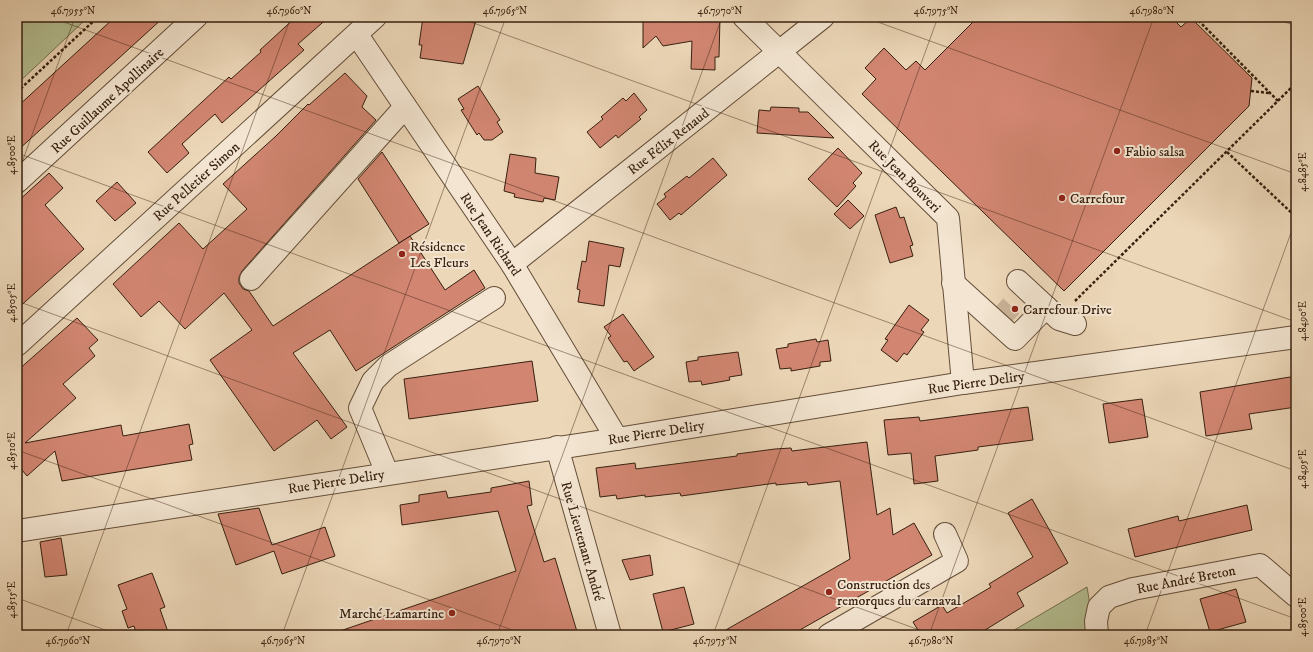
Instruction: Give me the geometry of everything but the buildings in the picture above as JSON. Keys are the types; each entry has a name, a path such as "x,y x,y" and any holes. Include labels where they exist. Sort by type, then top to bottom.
{"street":[{"name":"Rue Guillaume Apollinaire","path":"17,182 196,17"},
{"name":"Rue Pelletier Simon","path":"17,345 375,17"},
{"name":"Rue Jean Bouveri","path":"744,17 948,218 963,383"},
{"name":"Rue Félix Renaud","path":"512,264 823,17"},
{"name":"Rue Jean Richard","path":"356,35 512,264 617,439"},
{"path":"251,279 405,107"},
{"path":"1018,281 1059,319 1075,324"},
{"path":"953,283 1015,339 1046,306"},
{"path":"386,473 360,408 373,381 388,366 494,298"},
{"name":"Rue Pierre Deliry","path":"17,531 386,473 617,439 963,383 1296,337"},
{"name":"Rue Lieutenant André","path":"557,447 610,635"},
{"path":"829,635 958,561 945,534"},
{"name":"Rue André Breton","path":"1097,635 1096,621 1099,607 1109,597 1133,589 1260,565 1296,596"}],"path":[{"path":"85,17 92,23"},
{"path":"17,92 98,17"},
{"path":"1195,17 1278,101"},
{"path":"1075,324 1072,304 1296,83"},
{"path":"1251,91 1270,93"},
{"path":"1227,152 1296,218"}],"green space":[{"path":"17,17 71,17 84,21 17,84"},
{"path":"1087,587 1095,635 1006,635"}],"tunnel":[{"path":"996,322 1028,289"}],"place":[{"name":"Fabio salsa","path":"1117,151"},
{"name":"Carrefour","path":"1062,198"},
{"name":"Résidence Les Fleurs","path":"402,254"},
{"name":"Carrefour Drive","path":"1015,309"},
{"name":"Construction des remorques du carnaval","path":"829,592"},
{"name":"Marché Lamartine","path":"452,613"}]}
